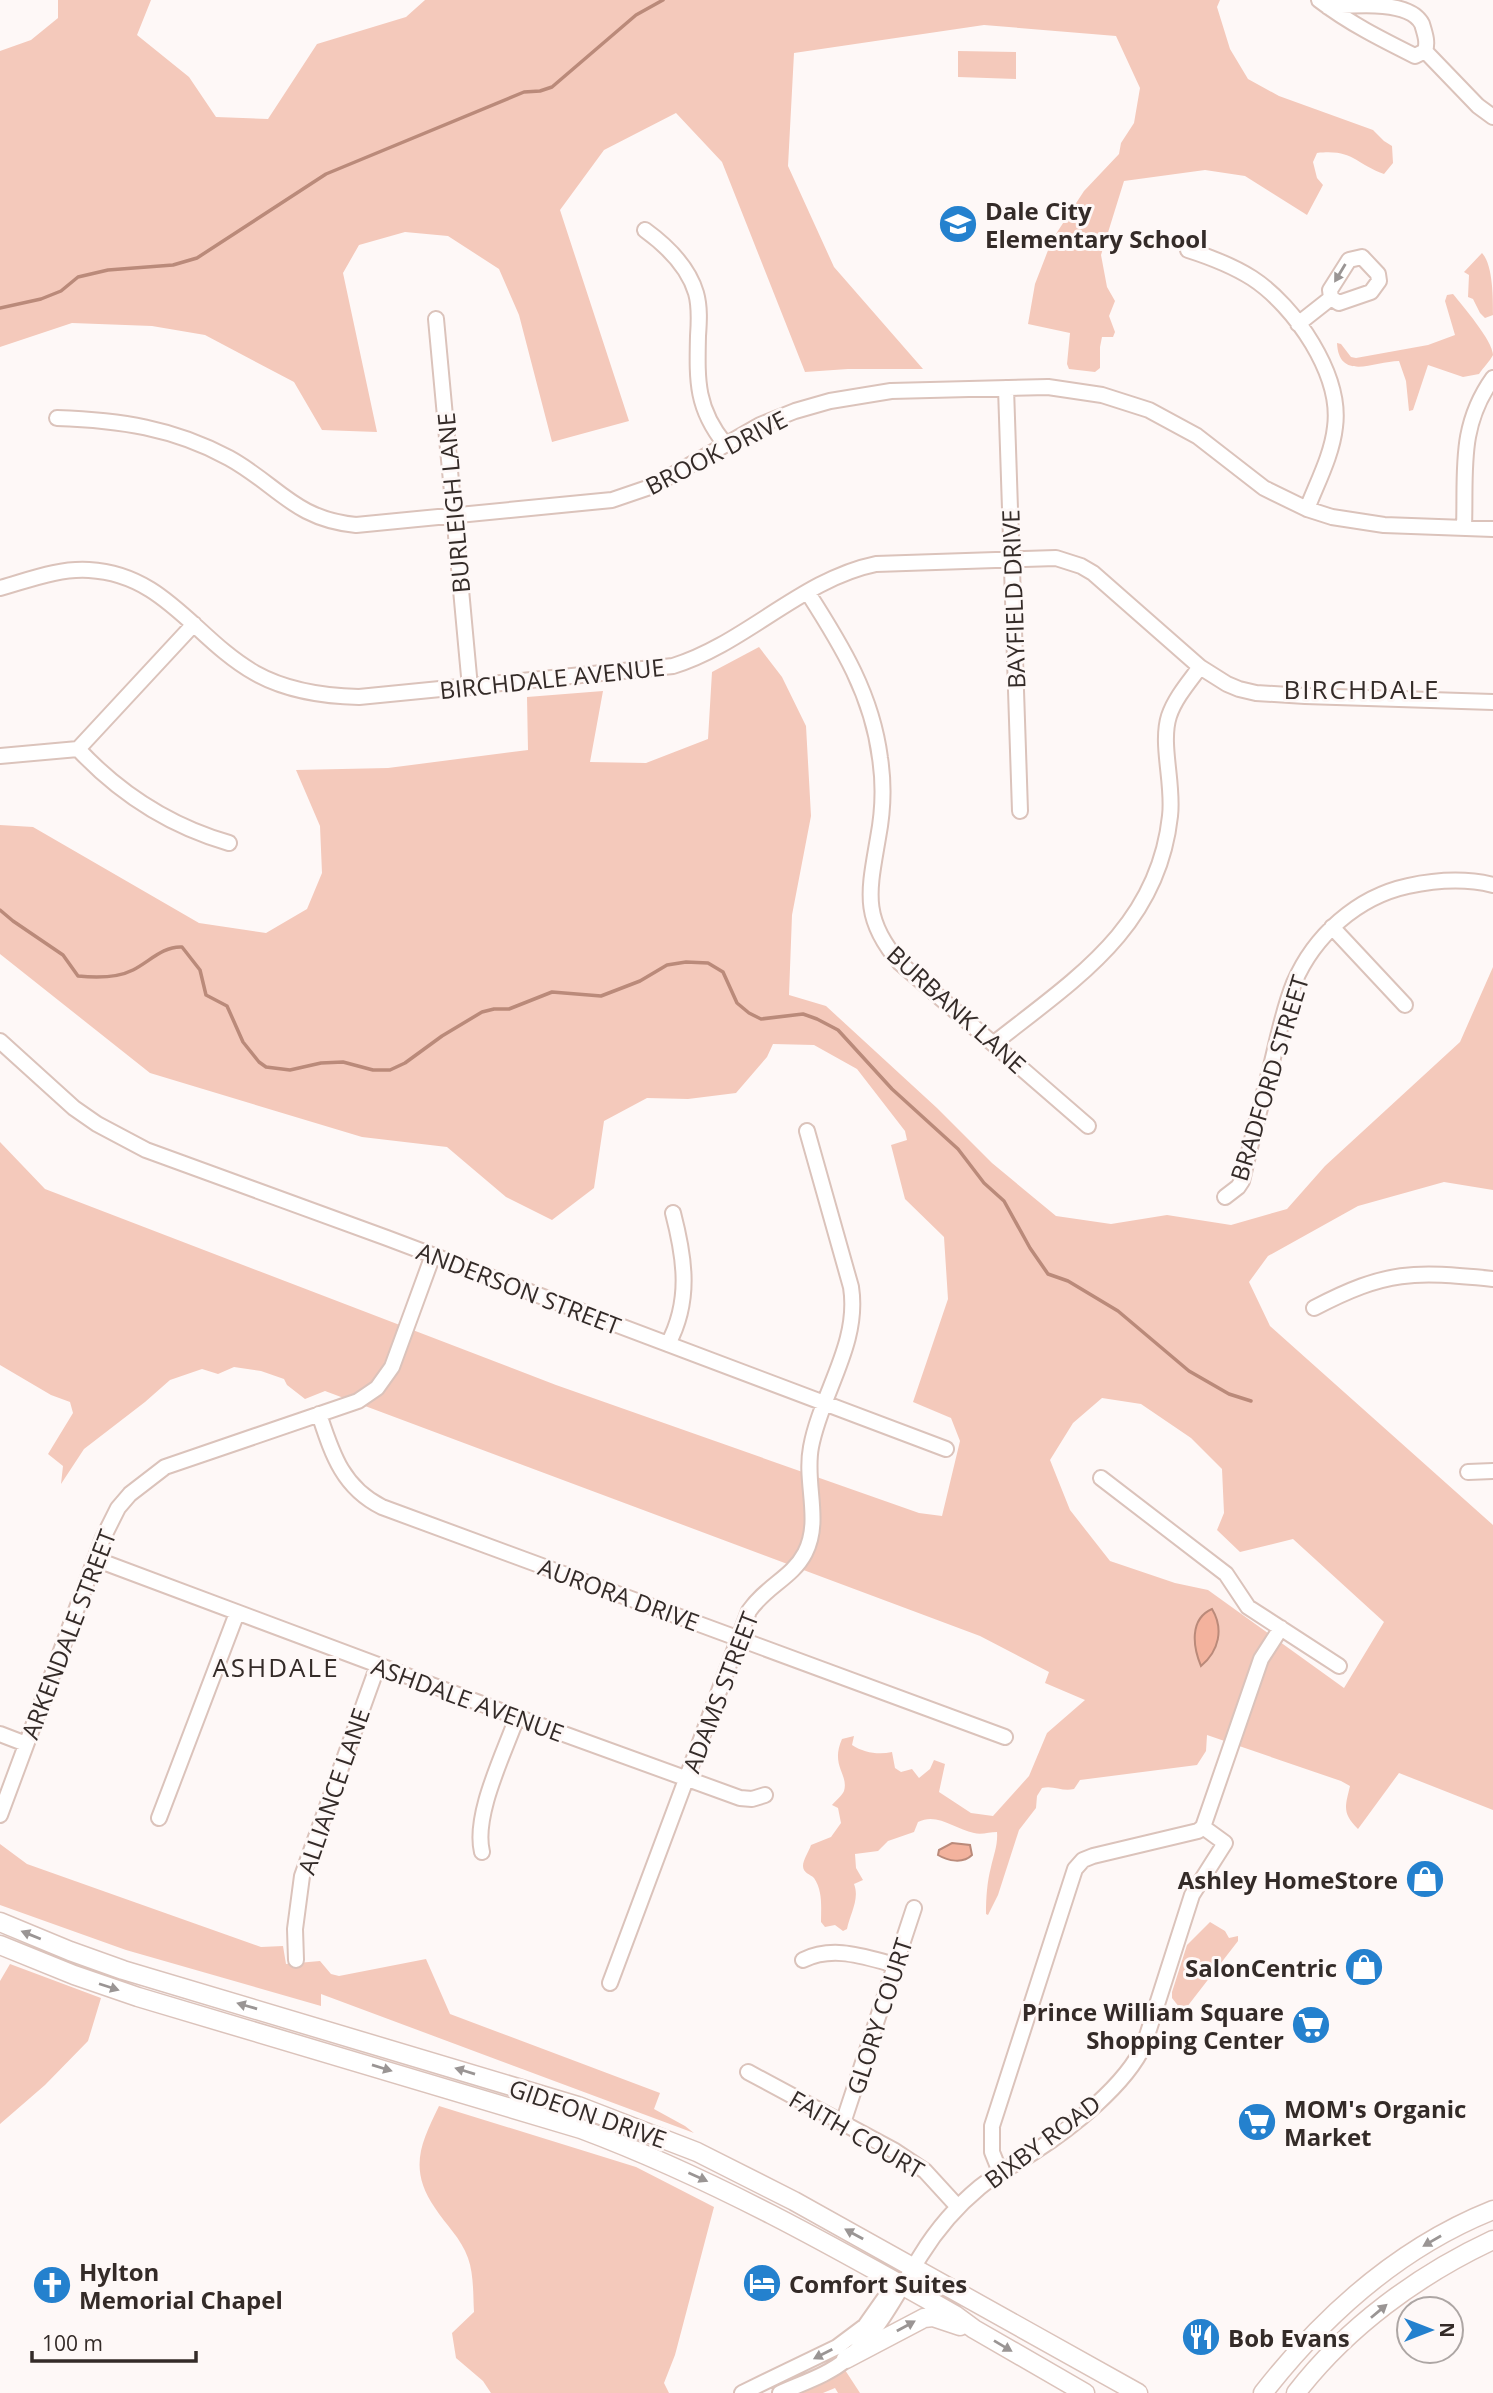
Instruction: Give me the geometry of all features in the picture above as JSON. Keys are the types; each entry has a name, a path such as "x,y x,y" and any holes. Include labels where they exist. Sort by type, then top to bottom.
{"main road":[{"name":"GIDEON DRIVE","path":"0,1922 123,1970 578,2106 697,2152 794,2200 1138,2393"},
{"name":"GIDEON DRIVE","path":"0,1945 138,1997 426,2081 633,2148 739,2196 903,2285 1085,2393"},
{"path":"426,2081 431,2061"},
{"path":"1262,2391 1318,2329 1360,2290 1425,2245 1493,2210"},
{"path":"1300,2391 1330,2355 1387,2304 1444,2265 1493,2240"},
{"path":"846,2360 924,2318 974,2329"}],"street":[{"path":"1323,3 1392,2 1406,5 1419,17 1427,41 1425,51"},
{"path":"1323,3 1362,30 1415,56 1425,51"},
{"path":"1425,51 1478,106 1493,117"},
{"path":"645,230 674,255 692,282 699,307 699,393 711,425 725,444"},
{"path":"1188,250 1252,279 1283,306 1319,356 1332,384 1336,412 1331,444 1307,509"},
{"path":"1298,324 1331,298"},
{"name":"BURLEIGH LANE","path":"436,319 470,687"},
{"path":"1464,528 1469,425 1481,394 1493,378"},
{"name":"BROOK DRIVE","path":"57,418 127,422 175,434 231,459 296,506 328,521 355,526 612,500 653,486 760,425 830,401 891,391 1048,387 1112,397 1149,410 1197,436 1258,484 1307,509 1358,522 1493,529"},
{"name":"BAYFIELD DRIVE","path":"1006,388 1020,811"},
{"name":"BIRCHDALE AVENUE","path":"0,588 65,570 92,570 114,574 152,589 232,658 255,673 289,688 312,694 359,697 673,666 704,654 846,572 876,564 1056,558 1093,573 1200,667 1227,684 1256,693 1493,702"},
{"name":"BURBANK LANE","path":"808,593 854,668 870,708 876,733 882,792 881,824 870,881 870,901 880,934 900,963 1088,1126"},
{"path":"0,756 78,749 194,624"},
{"path":"993,1044 1099,960 1143,900 1162,858 1168,831 1171,794 1166,744 1169,717 1200,667"},
{"path":"78,749 116,785 139,802 189,829 229,843"},
{"name":"BRADFORD STREET","path":"1225,1197 1242,1181 1294,982 1304,962 1332,927 1371,899 1404,887 1447,880 1493,885"},
{"path":"1332,927 1405,1005"},
{"name":"ANDERSON STREET","path":"0,1041 74,1108 95,1123 146,1150 433,1255 946,1449"},
{"name":"ADAMS STREET","path":"610,1983 738,1639 757,1599 797,1565 811,1538 813,1511 808,1468 813,1439 851,1328 853,1302 807,1131"},
{"path":"668,1344 680,1319 685,1288 681,1242 673,1213"},
{"name":"ARKENDALE STREET","path":"0,1815 94,1559 118,1508 152,1474 178,1460 367,1396 386,1378 395,1360 433,1255"},
{"path":"1314,1308 1358,1286 1396,1275 1436,1273 1493,1279"},
{"name":"AURORA DRIVE","path":"318,1414 342,1474 374,1503 1005,1737"},
{"path":"1468,1472 1493,1471"},
{"path":"1101,1478 1226,1574 1248,1607 1339,1666"},
{"name":"ASHDALE AVENUE","path":"94,1559 740,1798 752,1799 765,1795"},
{"path":"159,1818 237,1612"},
{"path":"1000,2172 992,2152 992,2126 1075,1870 1083,1860 1093,1856 1198,1831 1203,1827 1261,1659 1282,1628"},
{"name":"ALLIANCE LANE","path":"296,1960 295,1929 302,1877 378,1665"},
{"path":"482,1852 479,1841 482,1815 517,1717"},
{"path":"0,1734 26,1744"},
{"name":"BIXBY ROAD","path":"780,2393 846,2360 894,2303 914,2267 958,2207 1000,2172 1058,2136 1123,2078 1139,2054 1192,1895 1225,1843 1203,1827"},
{"name":"GLORY COURT","path":"844,2123 914,1908"},
{"path":"803,1960 814,1955 838,1952 896,1965"},
{"name":"FAITH COURT","path":"748,2072 915,2164 933,2179 958,2207"},
{"path":"742,2393 837,2347 865,2326 884,2298 903,2285"}],"shaded area":[{"path":"58,0 151,0 137,35 189,77 216,117 268,119 317,44 406,17 425,0 1220,0 1217,7 1230,49 1248,79 1279,96 1373,130 1392,146 1393,163 1384,174 1347,155 1317,153 1313,162 1317,178 1323,185 1307,215 1245,176 1205,170 1124,181 1101,255 1107,287 1115,301 1109,316 1115,332 1113,337 1102,337 1100,368 1095,372 1069,369 1067,364 1070,333 1028,324 1035,284 1052,240 1084,191 1119,154 1121,143 1134,123 1140,88 1116,36 984,25 794,53 788,166 834,267 923,369 805,372 722,162 676,113 604,150 560,210 629,421 552,442 519,315 499,269 448,236 405,232 359,245 343,273 377,432 322,430 294,382 205,335 152,326 72,323 0,347 0,51 31,40 58,18"},
{"path":"958,51 1016,52 1016,79 958,77"},
{"path":"1482,253 1490,273 1493,299 1493,315 1485,318 1473,299 1468,297 1469,275 1464,272"},
{"path":"1453,294 1483,332 1493,355 1479,374 1463,377 1428,365 1413,410 1409,411 1406,381 1399,361 1360,367 1344,362 1339,355 1337,343 1341,344 1351,357 1356,358 1428,345 1455,335 1445,301 1447,295"},
{"path":"759,647 782,677 806,726 811,816 792,915 789,995 826,1006 937,1108 992,1163 1056,1216 1111,1224 1167,1215 1231,1225 1287,1209 1325,1166 1460,1042 1493,967 1493,1190 1444,1182 1358,1206 1268,1256 1249,1282 1270,1326 1493,1525 1493,1810 1399,1773 1358,1829 1346,1809 1350,1786 1207,1735 1206,1751 1197,1765 1080,1780 1074,1789 1070,1790 1042,1788 1037,1796 1036,1808 1019,1830 998,1895 988,1915 987,1890 997,1832 977,1834 939,1820 925,1819 918,1822 914,1832 888,1841 878,1851 855,1854 856,1868 863,1880 854,1884 855,1901 847,1929 843,1931 835,1925 825,1927 821,1922 819,1888 803,1866 811,1845 831,1837 841,1823 838,1808 832,1805 844,1791 845,1785 838,1756 842,1739 854,1736 852,1745 867,1752 892,1752 895,1768 901,1772 912,1769 919,1778 930,1769 934,1760 945,1764 939,1792 971,1813 993,1816 1029,1776 1047,1733 1085,1700 1045,1683 1049,1672 980,1636 325,1391 305,1399 287,1385 284,1379 261,1371 234,1367 218,1374 202,1369 170,1380 84,1449 61,1484 63,1466 48,1454 73,1413 70,1402 51,1395 0,1365 0,1142 45,1189 556,1385 919,1513 942,1516 960,1441 951,1418 913,1402 948,1299 944,1237 905,1199 891,1145 907,1140 905,1131 857,1069 814,1045 773,1044 767,1057 736,1093 688,1099 647,1098 604,1121 594,1188 552,1220 506,1197 447,1147 362,1137 150,1073 0,954 0,825 33,827 199,923 266,933 307,909 322,873 320,826 296,770 388,768 528,750 527,697 603,691 590,762 646,763 708,739 712,672","holes":["1102,1398 1141,1404 1191,1438 1222,1469 1224,1513 1217,1530 1240,1552 1293,1539 1384,1622 1344,1688 1208,1590 1175,1583 1110,1561 1070,1510 1050,1460 1073,1423"]},
{"path":"1212,1609 1218,1624 1218,1639 1212,1654 1201,1666 1195,1642 1196,1626 1199,1619"},
{"path":"952,1843 970,1845 972,1855 955,1861 938,1855 939,1850"},
{"path":"0,1844 27,1864 261,1947 283,1946 286,1964 320,1961 331,1974 339,1976 426,1959 450,2014 660,2093 654,2109 694,2133 321,1994 321,2006 126,1950 0,1905"},
{"path":"1210,1922 1225,1931 1229,1938 1238,1936 1238,1941 1183,2012 1172,1998 1172,1992 1187,1945"},
{"path":"10,1964 101,1998 88,2041 45,2085 0,2124 0,1981"},
{"path":"439,2106 636,2167 714,2207 675,2355 664,2383 669,2393 491,2393 483,2381 456,2358 452,2333 474,2312 471,2271 461,2244 427,2194 420,2168 423,2144"},
{"path":"845,2370 860,2393 838,2393 835,2388 823,2393 793,2393"}],"waterway":[{"path":"0,308 41,299 61,291 78,277 108,270 173,265 197,258 326,174 524,92 552,87 636,15 663,0"},
{"path":"0,910 63,955 78,976 120,975 162,952 182,947 200,970 206,995 227,1006 243,1042 259,1062 266,1067 290,1070 321,1063 343,1062 373,1070 390,1070 482,1012 509,1009 552,992 601,996 640,981 667,965 708,963 723,972 737,1003 749,1013 761,1019 803,1014 838,1030 892,1089 958,1149 984,1183 1004,1201 1048,1274 1068,1281 1118,1311 1189,1371 1229,1394 1251,1401"}],"place":[{"name":"Dale City Elementary School","path":"958,224"},
{"name":"Ashley HomeStore","path":"1425,1879"},
{"name":"SalonCentric","path":"1364,1967"},
{"name":"Prince William Square Shopping Center","path":"1311,2025"},
{"name":"MOM's Organic Market","path":"1257,2122"},
{"name":"Comfort Suites","path":"762,2283"},
{"name":"Hylton Memorial Chapel","path":"52,2285"},
{"name":"Bob Evans","path":"1201,2337"}],"district":[{"name":"BIRCHDALE","path":"1362,689"},
{"name":"ASHDALE","path":"276,1667"}]}
